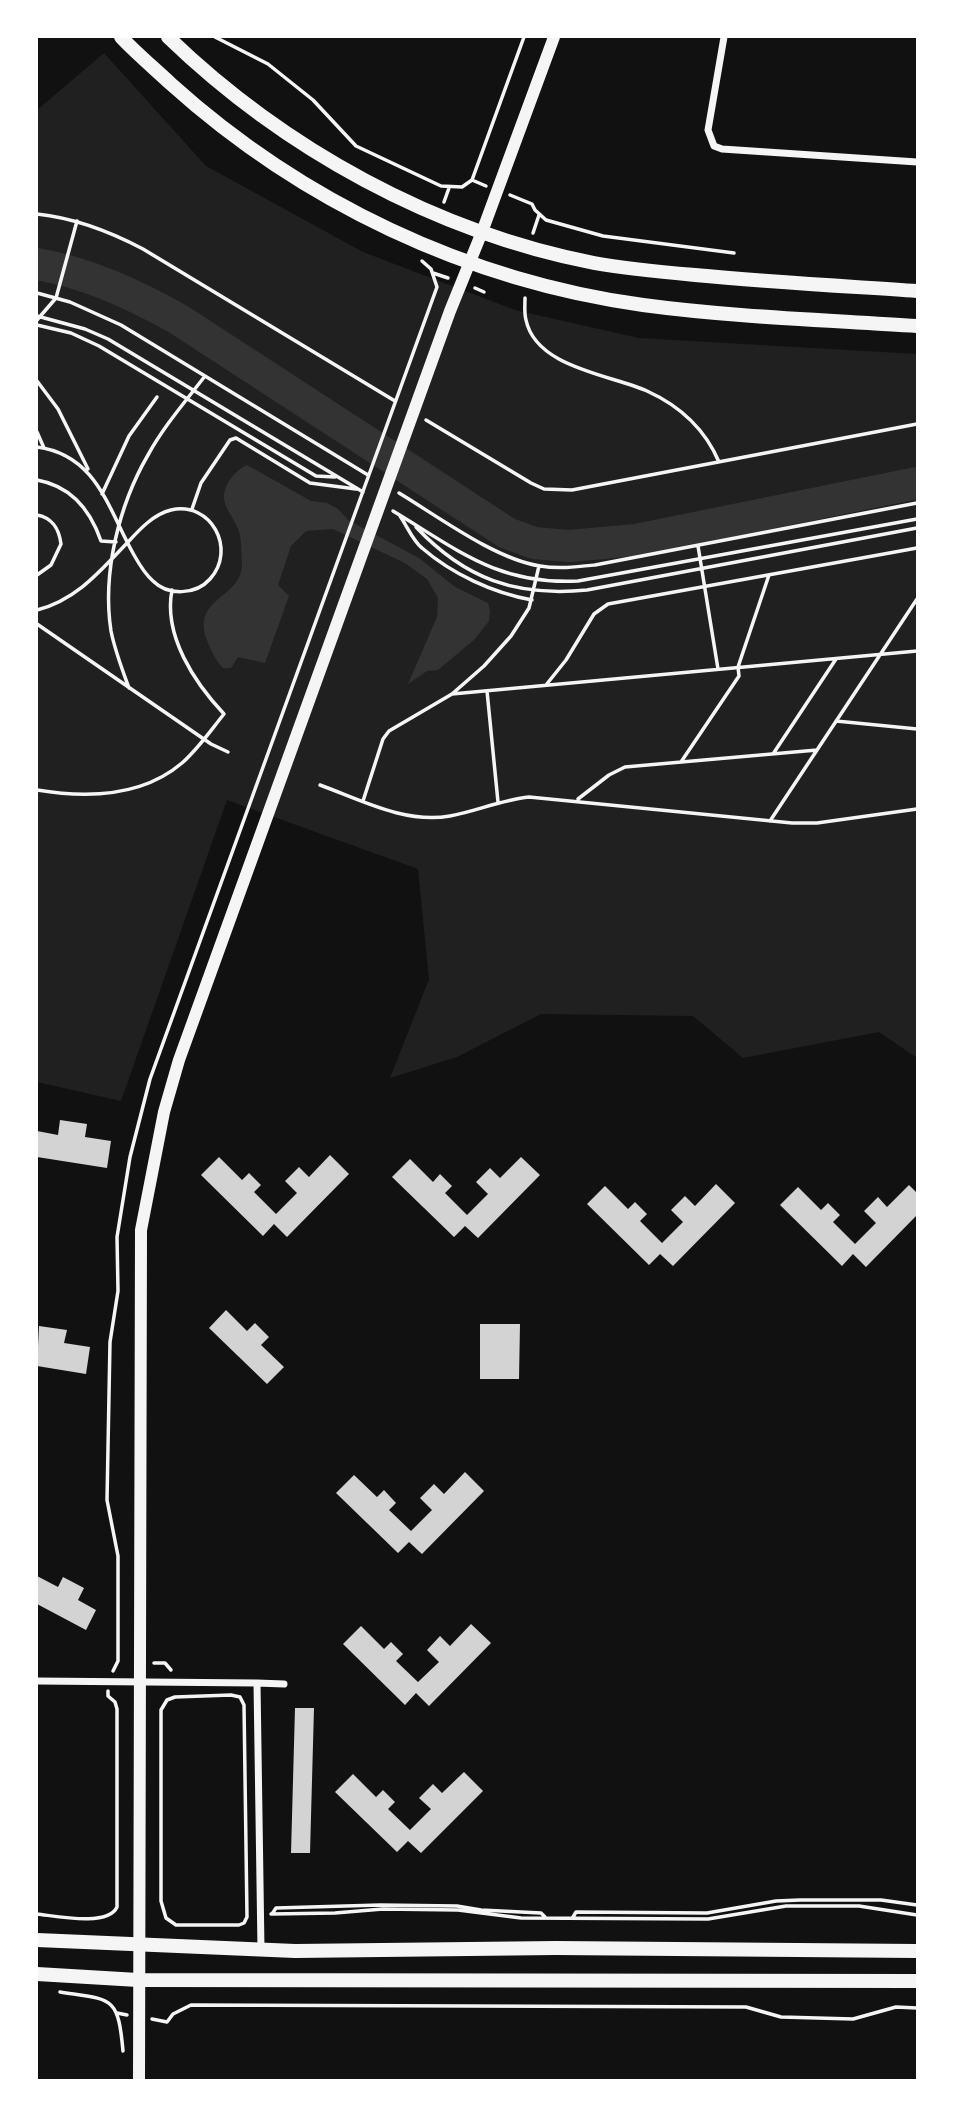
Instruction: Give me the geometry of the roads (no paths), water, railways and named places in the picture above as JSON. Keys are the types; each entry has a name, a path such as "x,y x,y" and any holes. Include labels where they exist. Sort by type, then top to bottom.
{"main road":[{"path":"121,37 195,105 276,165 366,218 470,263 567,291 643,305 917,326"},
{"path":"168,37 234,95 309,148 403,200 482,232 595,263 732,278 917,291"},
{"path":"37,1940 261,1950 569,1948 917,1951"},
{"path":"37,1974 138,1980 917,1981"}],"street":[{"path":"139,2080 141,1230 153,1164 178,1060 450,310 482,232 554,37"},
{"path":"724,37 708,130 714,146 722,149 917,162"},
{"path":"37,1681 284,1684"},
{"path":"257,1684 261,1950"}],"waterway":[{"path":"37,264 110,286 178,319 507,533 534,543 569,546 636,540 917,483"}]}
